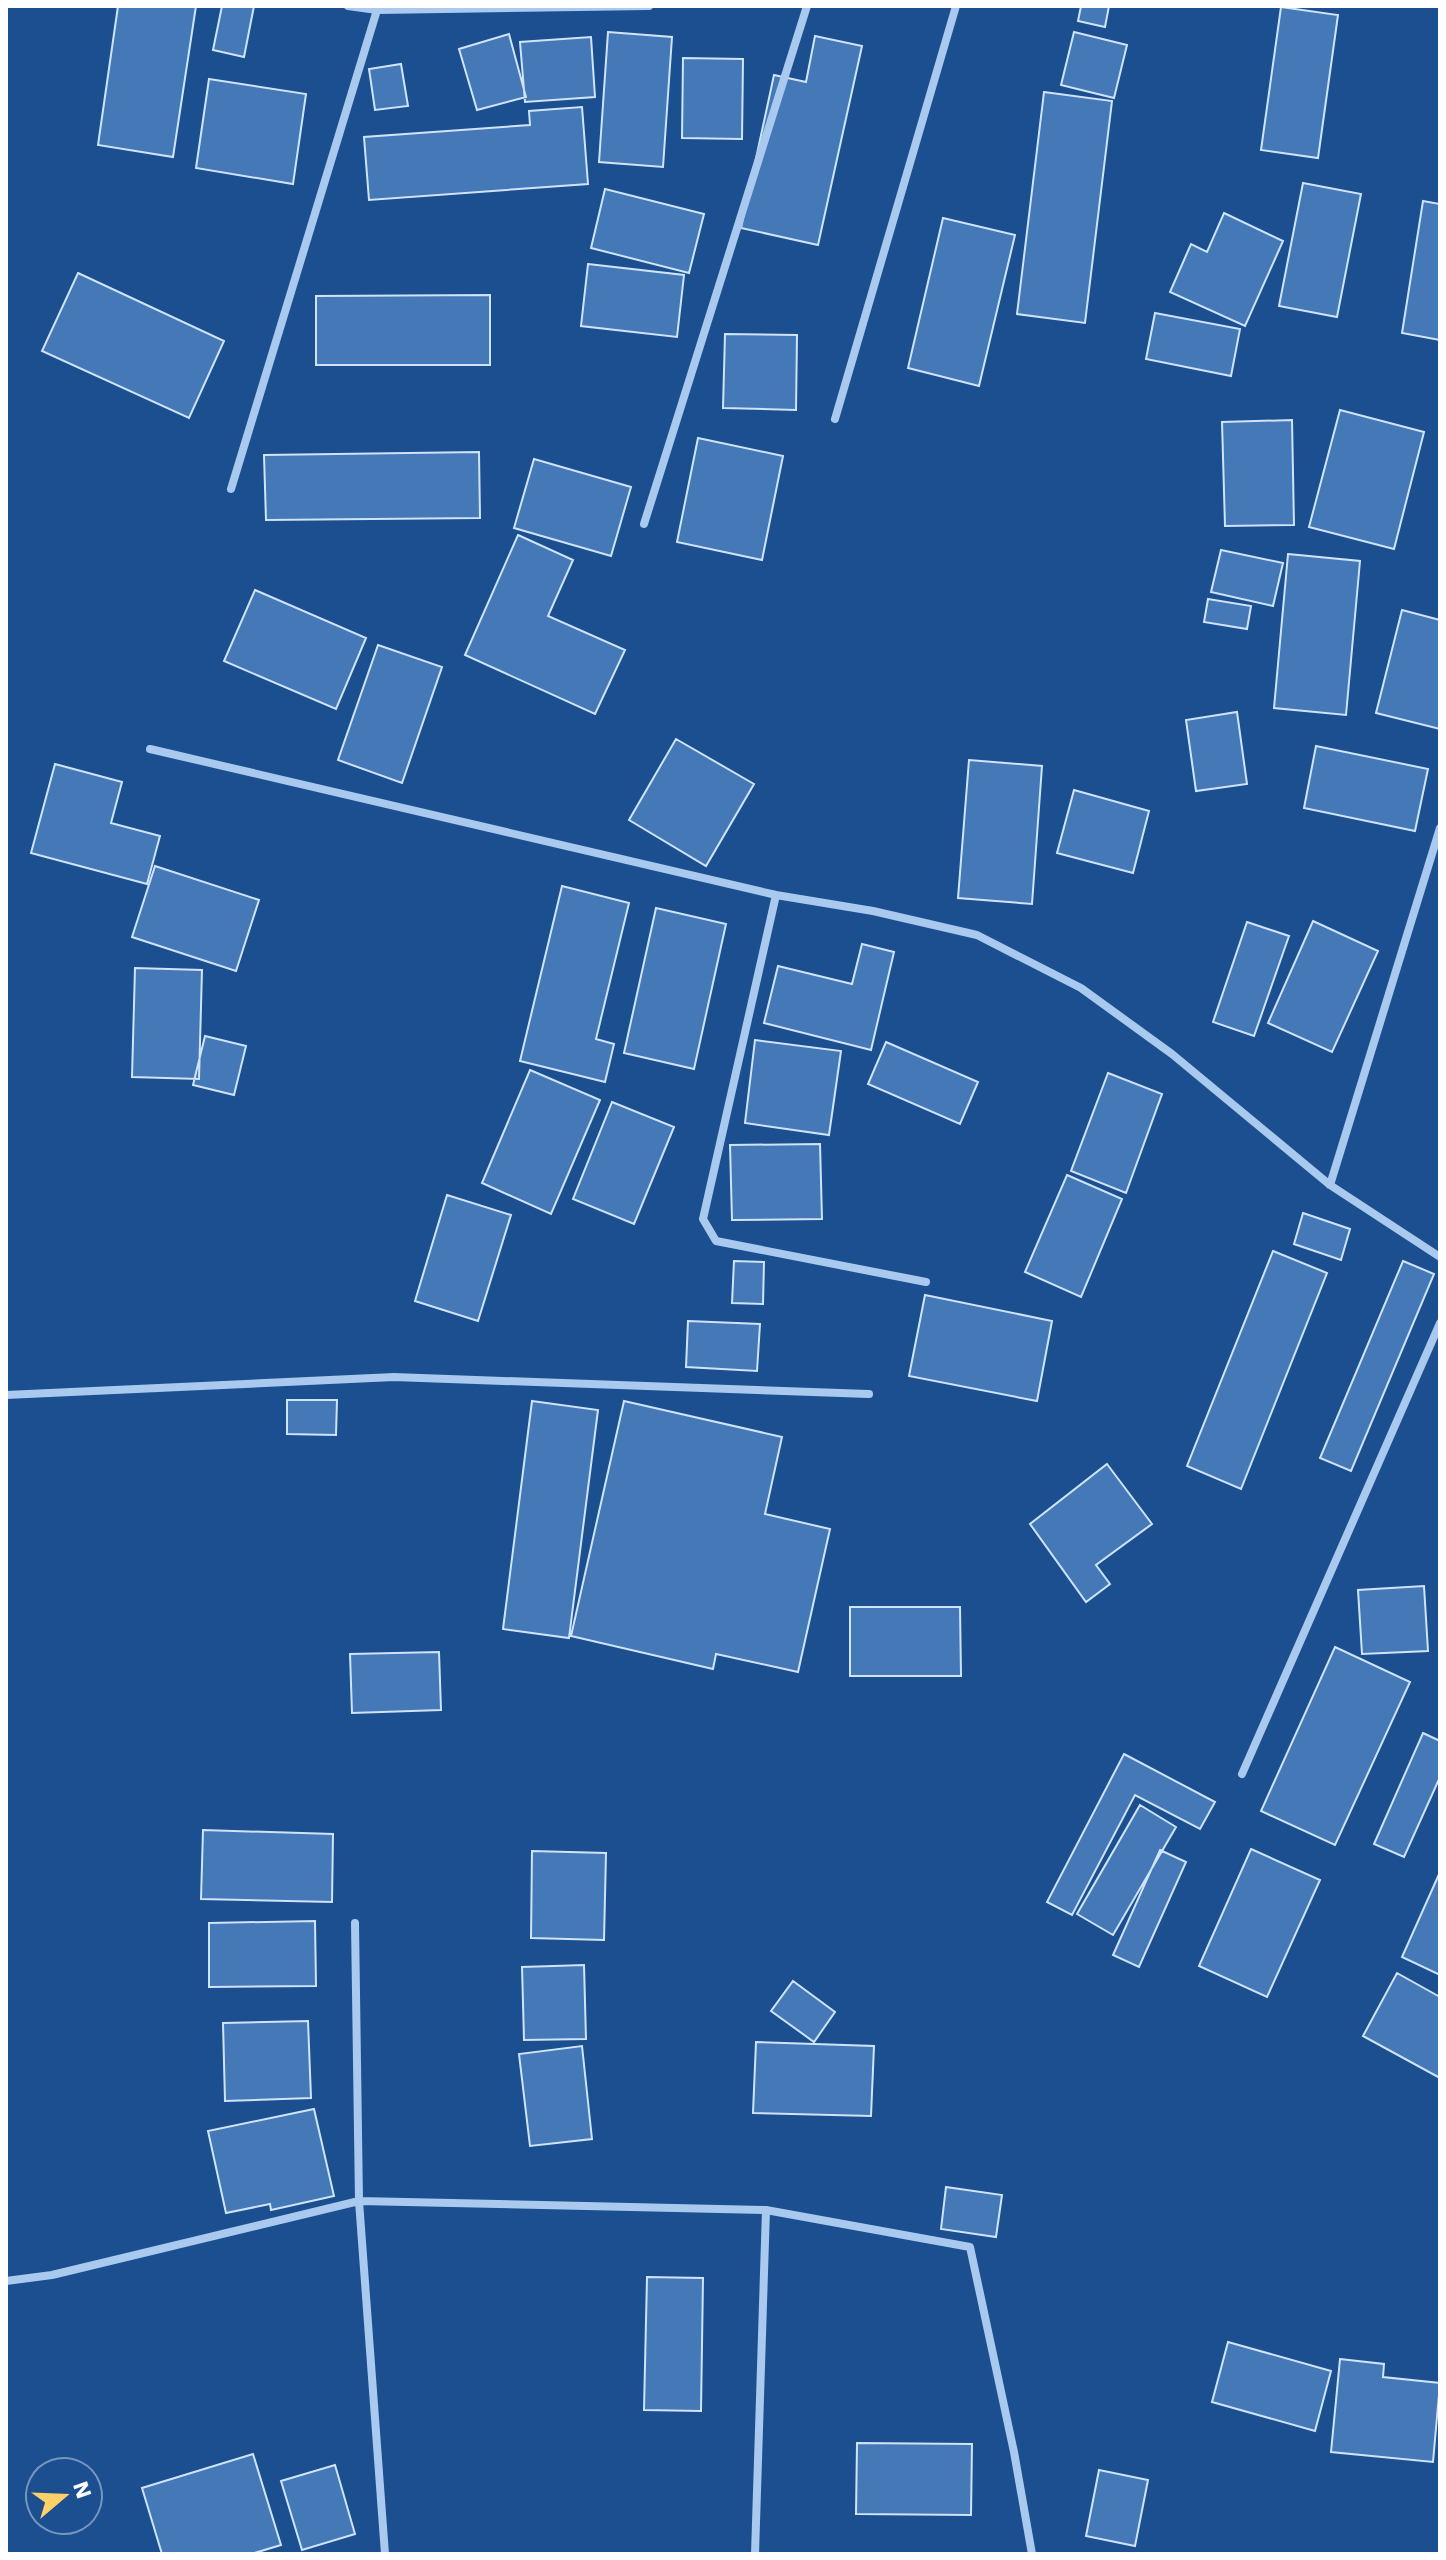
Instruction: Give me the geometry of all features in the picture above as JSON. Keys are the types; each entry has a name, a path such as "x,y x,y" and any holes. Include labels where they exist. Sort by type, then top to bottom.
{"street":[{"path":"348,6 377,10 649,6"},
{"path":"644,524 807,6"},
{"path":"835,419 956,6"},
{"path":"231,489 377,10"},
{"path":"150,749 776,895 873,911 977,935 1068,981 1172,1054 1330,1185 1440,1257"},
{"path":"1330,1185 1440,828"},
{"path":"776,895 703,1219 716,1241 926,1282"},
{"path":"1242,1774 1440,1323"},
{"path":"6,1395 394,1377 869,1394"},
{"path":"355,1923 359,2201 385,2554"},
{"path":"6,2281 52,2275 359,2201 766,2210 970,2247 1014,2452 1032,2554"},
{"path":"755,2554 766,2210"}],"building":[{"path":"118,6 196,6 173,157 98,145"},
{"path":"222,6 254,6 244,57 213,50"},
{"path":"1081,6 1109,6 1105,27 1078,21"},
{"path":"1281,7 1338,15 1318,158 1261,150"},
{"path":"608,32 672,37 663,167 599,162"},
{"path":"1074,32 1127,45 1114,98 1061,85"},
{"path":"509,34 526,97 477,110 459,49"},
{"path":"815,36 862,46 818,245 741,228 774,75 806,82"},
{"path":"591,37 595,97 525,102 520,42"},
{"path":"683,58 743,59 742,139 682,138"},
{"path":"401,64 408,106 375,110 369,69"},
{"path":"209,79 306,94 293,184 196,168"},
{"path":"1044,92 1112,101 1085,323 1017,314"},
{"path":"582,107 588,184 369,200 364,137 530,125 529,111"},
{"path":"1303,183 1361,194 1337,317 1279,306"},
{"path":"605,189 704,214 689,273 591,248"},
{"path":"1423,201 1440,204 1440,340 1402,333"},
{"path":"1224,213 1283,241 1245,326 1170,292 1191,244 1207,252"},
{"path":"943,218 1015,235 979,386 908,368"},
{"path":"588,264 684,275 677,337 581,326"},
{"path":"78,273 224,341 189,418 42,351"},
{"path":"490,295 490,365 316,365 316,296"},
{"path":"1155,313 1240,329 1231,376 1146,359"},
{"path":"725,334 797,335 796,410 723,408"},
{"path":"1340,410 1424,432 1394,549 1309,527"},
{"path":"1292,420 1294,525 1225,526 1222,422"},
{"path":"698,438 783,456 762,560 677,542"},
{"path":"479,452 480,518 266,520 264,455"},
{"path":"534,459 631,487 611,556 514,528"},
{"path":"518,535 573,560 548,616 625,650 595,714 465,655"},
{"path":"1221,550 1283,563 1273,606 1211,592"},
{"path":"1288,554 1360,561 1346,715 1274,708"},
{"path":"255,590 366,638 336,709 224,661"},
{"path":"1208,599 1251,606 1247,629 1204,622"},
{"path":"1402,610 1440,620 1440,729 1376,713"},
{"path":"378,645 442,667 402,783 338,760"},
{"path":"1237,712 1247,784 1196,791 1186,720"},
{"path":"676,739 754,784 706,866 629,820"},
{"path":"1316,746 1428,769 1415,831 1304,808"},
{"path":"969,760 1042,766 1032,904 958,898"},
{"path":"55,764 122,782 111,823 160,836 147,884 31,853"},
{"path":"1074,790 1149,811 1133,873 1057,853"},
{"path":"155,866 259,900 236,971 132,937"},
{"path":"562,886 629,903 596,1039 614,1044 605,1082 520,1061"},
{"path":"656,908 726,924 694,1069 624,1053"},
{"path":"1313,921 1378,951 1332,1052 1268,1023"},
{"path":"1247,922 1289,936 1254,1036 1213,1022"},
{"path":"862,944 894,952 871,1050 764,1023 778,966 852,984"},
{"path":"135,968 202,970 199,1079 132,1077"},
{"path":"205,1036 246,1046 234,1095 193,1085"},
{"path":"755,1040 841,1051 829,1135 745,1123"},
{"path":"886,1042 978,1082 960,1124 868,1084"},
{"path":"530,1070 600,1100 551,1214 482,1183"},
{"path":"1108,1073 1162,1094 1126,1193 1071,1171"},
{"path":"612,1102 674,1127 634,1224 573,1199"},
{"path":"820,1144 822,1219 732,1220 730,1145"},
{"path":"1067,1175 1122,1199 1081,1297 1025,1272"},
{"path":"447,1195 511,1215 478,1321 415,1301"},
{"path":"1303,1213 1350,1229 1341,1260 1294,1244"},
{"path":"1273,1251 1327,1273 1241,1489 1187,1466"},
{"path":"734,1261 764,1262 763,1304 732,1303"},
{"path":"1403,1261 1434,1274 1351,1471 1320,1458"},
{"path":"925,1295 1052,1321 1037,1401 909,1376"},
{"path":"688,1321 760,1324 757,1371 686,1367"},
{"path":"287,1400 337,1400 336,1435 287,1434"},
{"path":"532,1401 598,1410 569,1638 503,1629"},
{"path":"624,1401 782,1437 765,1514 830,1529 798,1672 716,1654 713,1669 571,1636"},
{"path":"1107,1464 1152,1524 1096,1565 1110,1584 1086,1602 1030,1524"},
{"path":"1424,1586 1428,1651 1362,1654 1358,1590"},
{"path":"850,1607 960,1607 961,1676 850,1676"},
{"path":"1335,1647 1410,1682 1335,1845 1261,1811"},
{"path":"439,1652 441,1710 352,1713 350,1654"},
{"path":"1423,1733 1440,1741 1440,1777 1404,1857 1374,1844"},
{"path":"1124,1754 1215,1802 1200,1829 1135,1795 1072,1915 1047,1902"},
{"path":"1140,1805 1176,1827 1113,1935 1077,1914"},
{"path":"203,1830 333,1834 332,1902 201,1899"},
{"path":"1251,1849 1320,1880 1267,1997 1199,1966"},
{"path":"1160,1850 1186,1862 1139,1967 1113,1955"},
{"path":"532,1851 606,1853 604,1940 531,1938"},
{"path":"1440,1872 1440,1975 1402,1957"},
{"path":"315,1921 316,1986 209,1987 209,1923"},
{"path":"584,1965 586,2039 524,2040 522,1967"},
{"path":"1397,1973 1440,1997 1440,2078 1363,2036"},
{"path":"793,1981 835,2012 814,2042 771,2011"},
{"path":"308,2021 311,2098 225,2101 223,2023"},
{"path":"756,2042 874,2046 871,2116 753,2113"},
{"path":"582,2046 592,2139 530,2146 519,2054"},
{"path":"314,2109 334,2196 271,2210 270,2204 226,2213 208,2131"},
{"path":"946,2187 1002,2195 996,2237 941,2229"},
{"path":"647,2277 703,2278 701,2411 644,2410"},
{"path":"1228,2342 1331,2371 1315,2431 1212,2402"},
{"path":"1340,2359 1384,2364 1383,2377 1440,2383 1433,2462 1331,2452"},
{"path":"857,2443 972,2444 971,2515 856,2514"},
{"path":"253,2454 281,2545 251,2554 162,2554 142,2488"},
{"path":"335,2465 355,2534 302,2550 281,2481"},
{"path":"1099,2470 1148,2480 1135,2546 1086,2536"}]}
